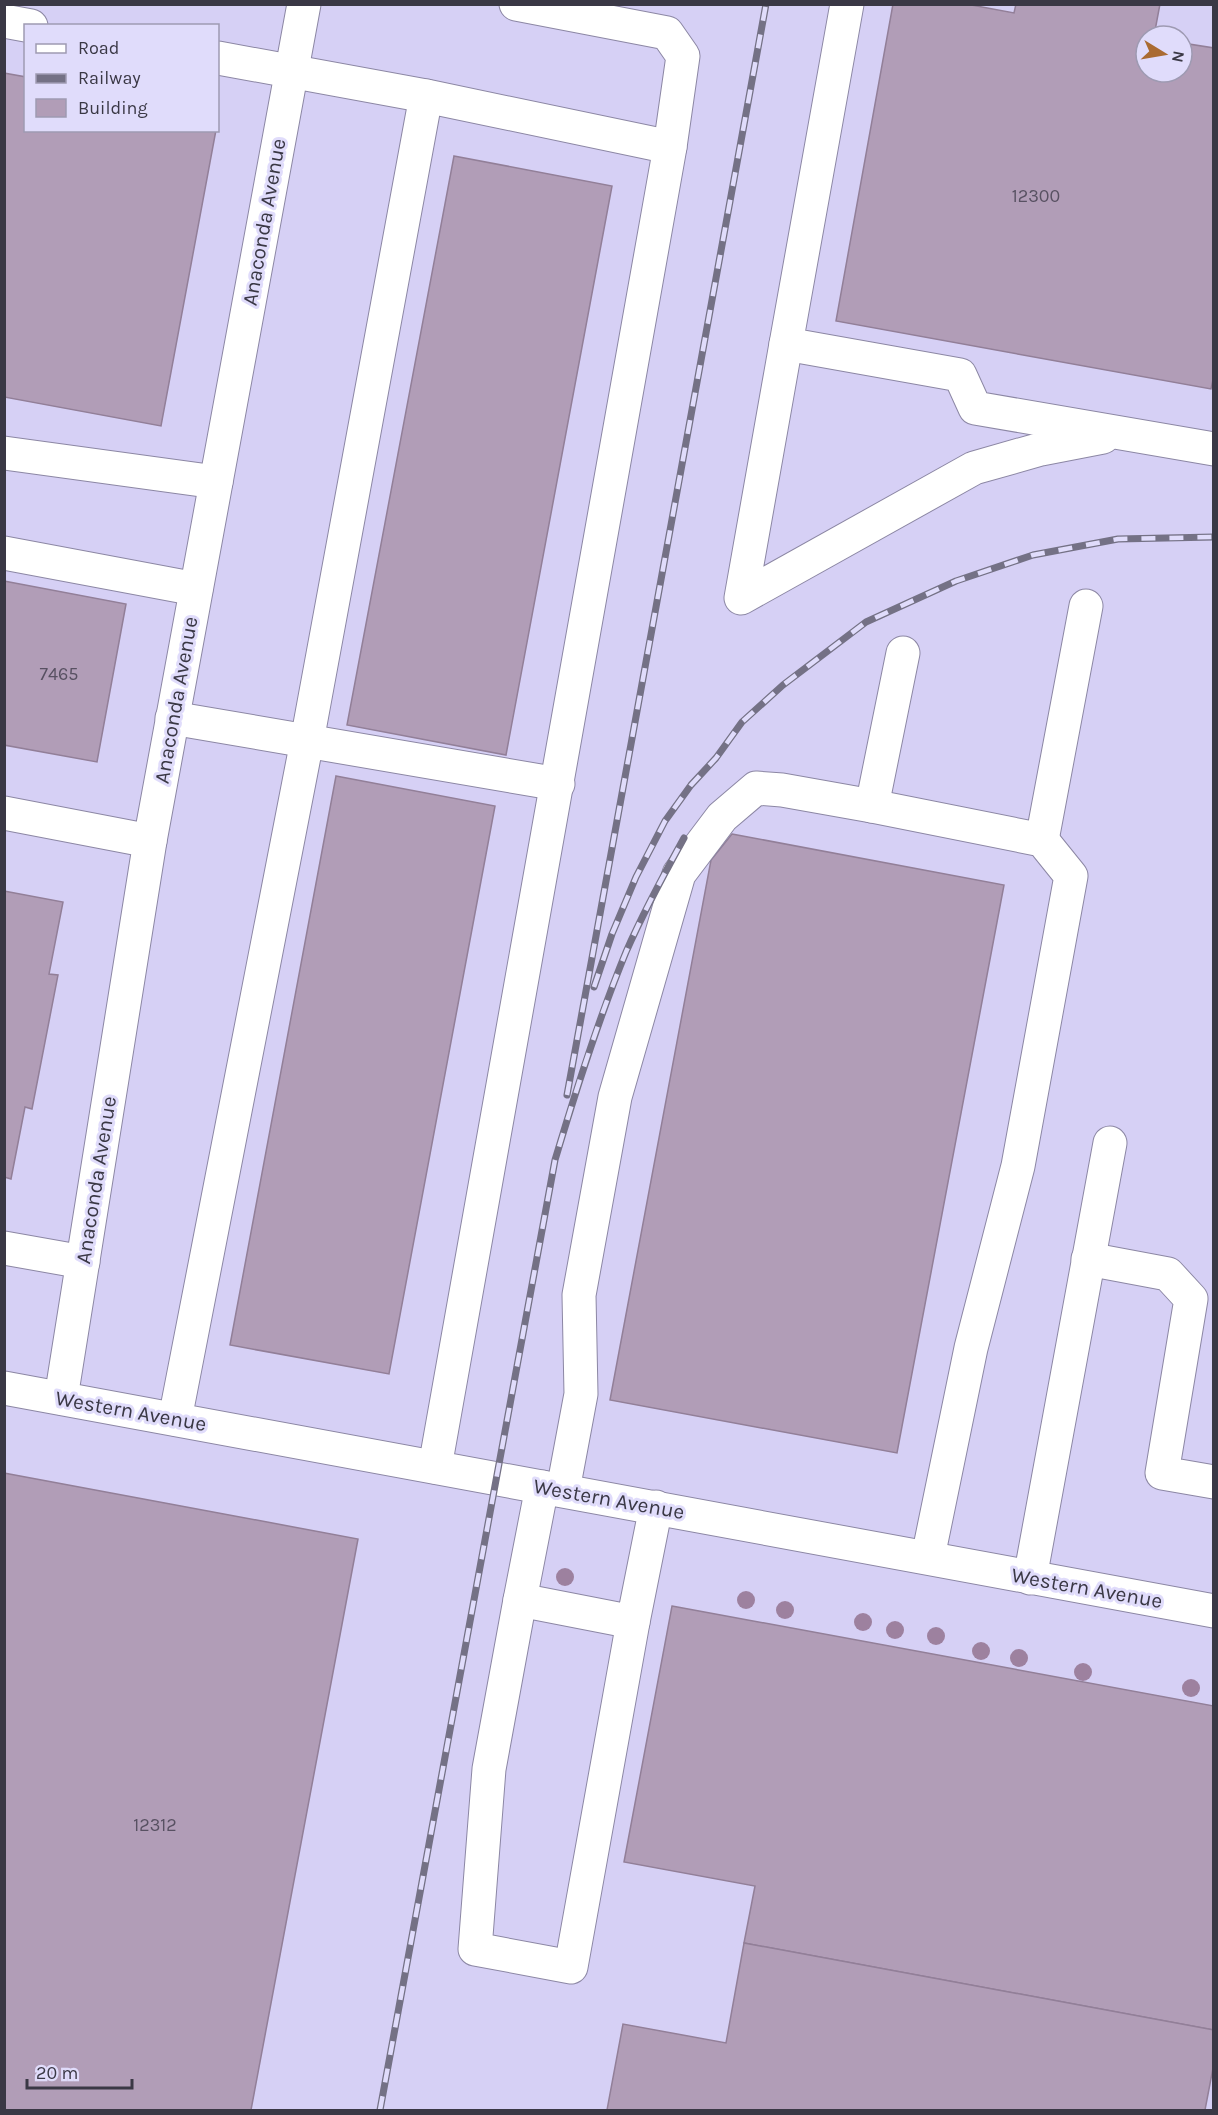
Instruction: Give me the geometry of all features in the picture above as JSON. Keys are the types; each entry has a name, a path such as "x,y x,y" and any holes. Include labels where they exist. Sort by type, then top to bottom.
{"street":[{"name":"Anaconda Avenue","path":"61,1398 150,840 304,4"},
{"path":"435,1467 670,147 683,56 667,33 516,4"},
{"path":"848,4 741,598 974,468 1041,449 1123,433"},
{"path":"4,21 24,25"},
{"path":"219,58 426,96 670,147"},
{"path":"175,1419 307,741 426,96"},
{"path":"786,344 960,375 975,408 1214,449"},
{"path":"4,453 216,482"},
{"path":"4,553 196,589"},
{"path":"1042,840 1086,606"},
{"path":"872,806 903,653"},
{"path":"172,718 558,784"},
{"path":"656,1507 571,1967 475,1949 489,1769 520,1600 581,1394 579,1295 615,1098 679,874 722,817 756,788 782,790 872,806 1042,840 1071,876 1018,1166 971,1348 928,1557"},
{"path":"4,813 150,840"},
{"path":"1030,1578 1110,1143"},
{"path":"4,1248 83,1262"},
{"path":"1088,1259 1168,1274 1191,1299 1162,1473 1214,1482"},
{"name":"Western Avenue","path":"4,1388 1214,1611"},
{"path":"520,1600 633,1622"}],"shaded area":[{"path":"5,5 1213,5 1213,2110 5,2110"}],"building":[{"path":"893,4 966,4 1014,13 1016,4 1160,4 1156,24 1134,24 1134,84 1194,84 1194,45 1214,48 1214,375 1211,389 836,321"},
{"path":"4,73 24,77 24,132 216,132 161,426 4,397"},
{"path":"454,156 612,186 506,755 347,725"},
{"path":"4,581 126,604 97,762 4,745"},
{"path":"336,776 495,806 389,1374 230,1345"},
{"path":"732,834 1004,885 897,1453 610,1400 711,860"},
{"path":"4,891 63,902 49,974 58,975 32,1109 25,1107 11,1179 4,1177"},
{"path":"4,1473 358,1539 251,2110 4,2110"},
{"path":"672,1606 1214,1706 1214,2030 744,1943 755,1886 624,1862"},
{"path":"744,1943 1214,2030 1214,2063 1205,2110 607,2110 623,2024 726,2043"}],"railway":[{"path":"567,1095 766,4"},
{"path":"594,987 612,934 636,877 665,821 691,785 716,758 742,722 783,685 866,622 956,581 1033,555 1118,539 1214,537"},
{"path":"380,2110 555,1160 588,1055 626,952 684,838"}]}
